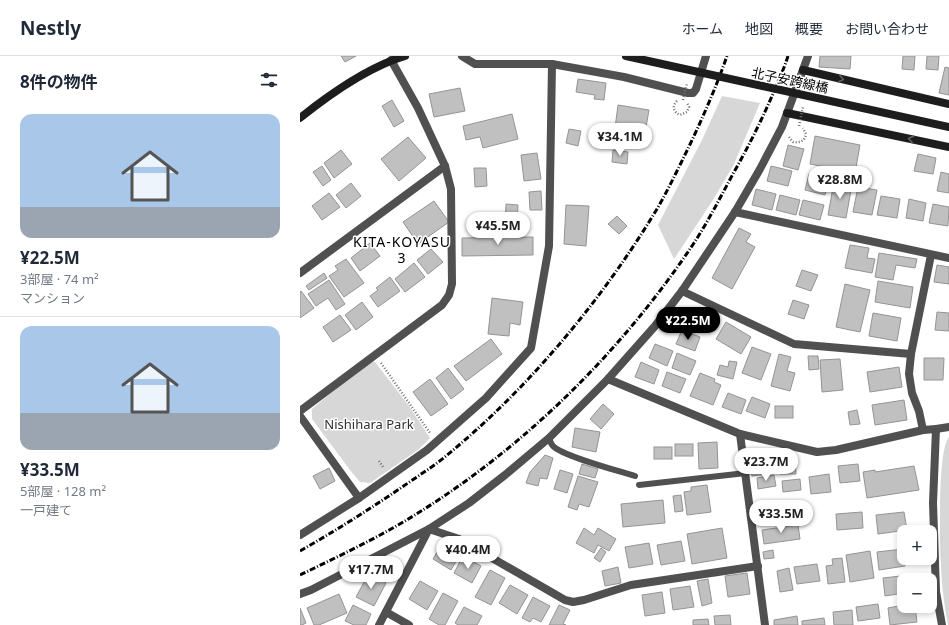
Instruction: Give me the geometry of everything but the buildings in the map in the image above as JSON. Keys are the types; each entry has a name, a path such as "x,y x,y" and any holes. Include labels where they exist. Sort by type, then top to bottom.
{"street":[{"path":"300,118 355,79 391,60 405,56"},
{"path":"462,56 475,64 552,64 624,77 688,93 693,93 696,89 706,56"},
{"name":"北子安跨線橋","path":"626,56 949,127"},
{"path":"300,594 429,529 469,503 506,475 549,438 608,378 655,326 682,291 735,212 782,127 808,56"},
{"path":"300,411 442,305 449,295 452,284 451,189 445,166 418,108 391,60"},
{"path":"300,535 359,498 427,450 486,398 531,348 549,246 552,64"},
{"path":"803,70 949,104"},
{"path":"787,113 949,147"},
{"path":"300,274 445,166"},
{"path":"735,212 949,258"},
{"path":"923,430 919,411 912,393 909,374 911,354 931,254"},
{"path":"682,291 794,344 911,354"},
{"path":"608,378 740,434 817,452 836,450 923,430 936,430 949,427"},
{"path":"300,416 359,498"},
{"path":"936,430 933,503 936,592 942,625"},
{"path":"740,434 765,625"},
{"path":"429,529 459,539 565,600 573,602 631,585 758,566"},
{"path":"379,625 429,529"},
{"path":"386,612 408,625"}],"lane":[{"path":"549,438 552,446 570,455 635,476"},
{"path":"639,485 746,473"}],"path":[{"path":"686,101 689,107 687,112 680,114 676,112 674,108 675,103 678,100 683,100 687,83"},
{"path":"789,133 790,138 794,142 799,143 804,140 805,132 799,126 803,108"},
{"path":"375,355 436,441"}],"green space":[{"path":"722,96 760,103 734,164 713,200 674,259 658,225 702,140"},
{"name":"Nishihara Park","path":"369,361 375,362 409,406 430,438 418,450 370,483 360,482 312,419 312,409"},
{"path":"949,437 948,625 942,579 940,511 942,464 945,447"}],"railway":[{"path":"300,551 368,510 441,460 477,430 506,402 562,341 588,309 636,243 657,209 697,130 727,56"},
{"path":"300,575 405,521 447,494 488,464 527,432 565,398 600,362 634,324 694,243 715,208 756,130 776,87 788,56"}],"district":[{"name":"KITA-KOYASU 3","path":"402,250"}]}
